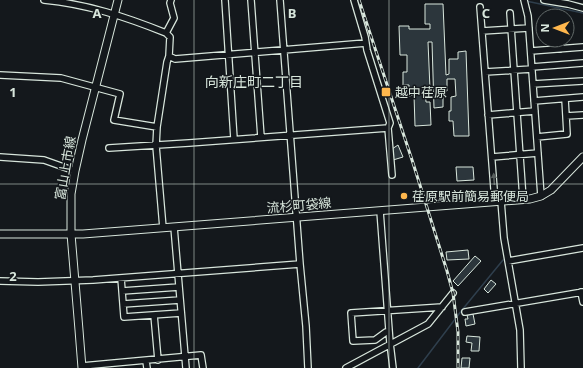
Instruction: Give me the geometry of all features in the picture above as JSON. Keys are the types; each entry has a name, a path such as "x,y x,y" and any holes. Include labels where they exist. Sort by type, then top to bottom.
{"main road":[{"name":"富山上市線","path":"82,367 71,234 71,194 95,88 118,0"},
{"name":"流杉町袋線","path":"0,234 71,234 163,228 536,198 551,190 583,157"}],"street":[{"path":"44,0 80,5 114,14 166,33 170,37 170,56 167,62 157,127 156,146 163,228"},
{"path":"166,33 174,18 170,3 171,0"},
{"path":"225,0 234,139"},
{"path":"251,0 261,137"},
{"path":"280,0 308,368"},
{"path":"354,0 365,37 367,50 390,123 388,128 392,174"},
{"path":"524,0 528,16 541,196"},
{"path":"544,0 583,8"},
{"path":"480,7 492,157 498,202 520,330 521,368"},
{"path":"510,13 523,199"},
{"path":"482,31 529,28"},
{"path":"170,56 174,59 366,43"},
{"path":"531,51 583,47"},
{"path":"485,72 583,63"},
{"path":"0,75 61,78 120,94 114,120 157,127"},
{"path":"533,84 583,81"},
{"path":"534,101 583,98"},
{"path":"537,137 568,134 565,99"},
{"path":"488,115 535,111"},
{"path":"566,116 583,115"},
{"path":"109,148 156,146 388,128"},
{"path":"492,157 538,153"},
{"path":"0,158 44,160 75,171"},
{"path":"380,211 393,368"},
{"path":"174,227 186,368"},
{"path":"508,261 583,248"},
{"path":"0,281 76,281 300,264"},
{"path":"121,278 124,317 181,313"},
{"path":"122,291 179,287"},
{"path":"466,312 582,292 583,302"},
{"path":"346,368 390,343 428,324 453,293"},
{"path":"123,304 180,300"},
{"path":"389,332 386,332 375,340 353,341 352,313 442,307"},
{"path":"154,315 158,360"},
{"path":"82,367 119,362 201,356 203,368"},
{"path":"146,361 147,368"}],"building":[{"path":"425,4 443,4 446,75 449,74 449,59 458,59 458,52 466,51 469,136 454,136 453,121 449,121 451,97 456,96 455,79 447,79 447,91 443,91 443,107 434,108 432,42 428,42 430,89 425,89 426,102 430,102 431,125 415,126 414,95 409,96 409,85 403,85 403,72 407,72 407,55 400,55 399,26 409,26 409,29 430,29 430,24 425,24"},
{"path":"398,145 403,157 393,160 392,149"},
{"path":"456,167 473,167 474,180 457,181"},
{"path":"468,250 469,259 447,260 446,252"},
{"path":"475,256 481,261 458,286 453,281"},
{"path":"491,280 496,284 488,293 484,289"},
{"path":"473,314 475,324 466,326 465,319 468,319 467,315"},
{"path":"467,336 480,337 479,351 471,351 472,343 466,342"},
{"path":"462,358 470,358 469,368 461,368"}],"waterway":[{"path":"526,1 583,13"},
{"path":"418,368 462,310 503,260"}],"railway":[{"path":"359,0 413,163 453,293 458,332 458,368"}],"place":[{"name":"越中荏原","path":"386,92"},
{"name":"荏原駅前簡易郵便局","path":"404,196"}],"district":[{"name":"向新庄町二丁目","path":"254,81"}]}
